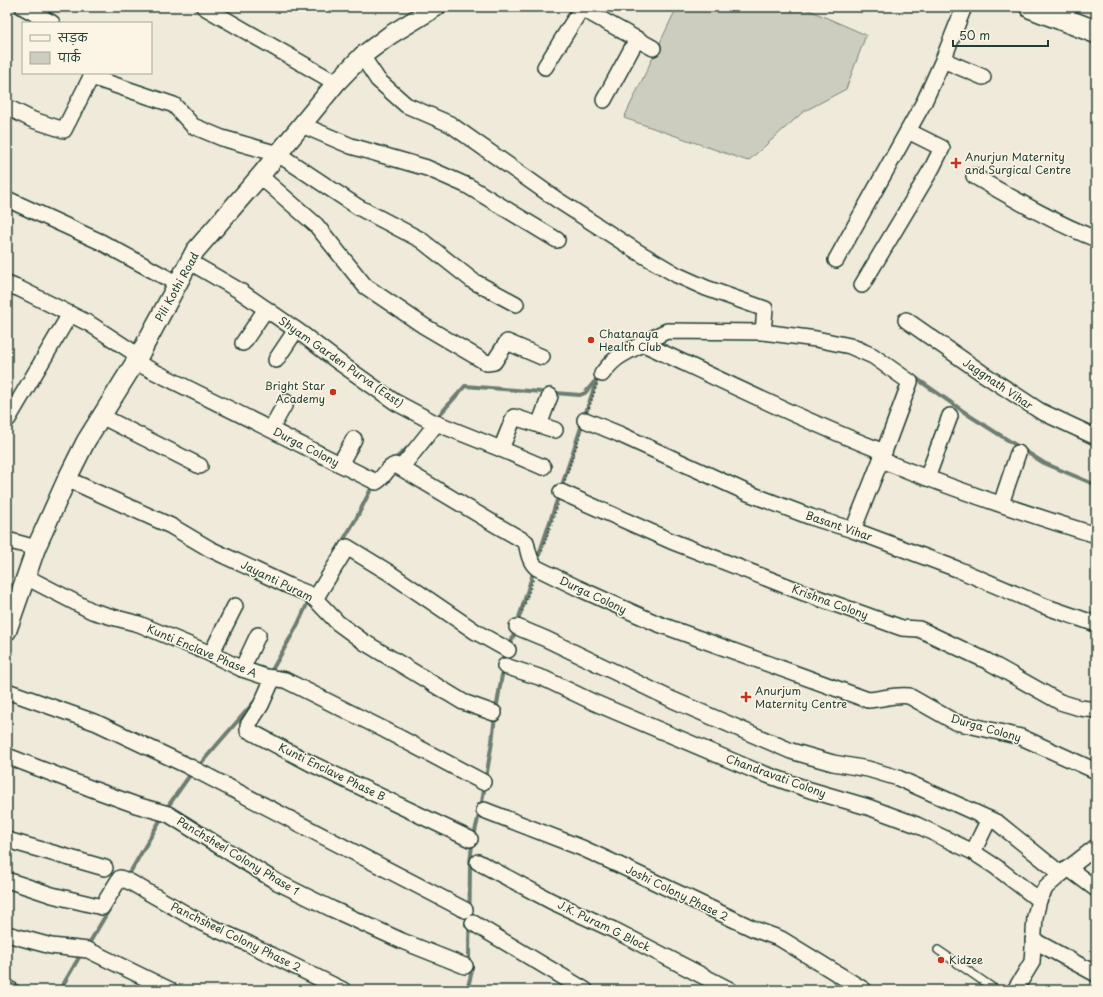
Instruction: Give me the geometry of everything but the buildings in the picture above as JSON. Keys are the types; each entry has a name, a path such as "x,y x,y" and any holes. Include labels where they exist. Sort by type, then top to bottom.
{"main road":[{"path":"1032,7 1096,32"},
{"path":"1069,7 1096,18"}],"street":[{"path":"23,7 50,22"},
{"name":"Pili Kothi Road","path":"7,632 12,601 26,577 36,548 67,479 86,441 137,359 195,251 260,176 336,83 362,56 390,35 436,7"},
{"path":"836,260 924,102 943,60 964,7"},
{"path":"545,67 580,8 652,48"},
{"path":"215,9 336,83"},
{"path":"604,100 637,39"},
{"path":"362,56 378,80 406,105 450,124 556,199 638,252 706,288 765,309 763,332"},
{"path":"943,60 983,77"},
{"path":"7,107 33,120 64,130 92,75 174,105 193,126 222,138 278,154 358,207 421,240 473,281 516,304"},
{"path":"302,125 351,146 427,168 468,186 557,240"},
{"path":"862,285 932,168 942,148 908,131"},
{"path":"260,176 316,225 365,286 424,326 487,363 494,362 507,342 542,357"},
{"path":"974,176 1015,200 1075,231 1096,239"},
{"path":"7,199 101,242 178,284"},
{"name":"Shyam Garden Purva (East)","path":"190,262 240,291 395,402 436,424 543,467"},
{"name":"Durga Colony","path":"7,284 90,324 137,359 271,430 376,482 380,480 391,466 395,465 401,468"},
{"path":"243,343 266,309"},
{"path":"8,419 70,314"},
{"name":"Jaggnath Vihar","path":"906,320 1040,412 1096,437"},
{"path":"276,360 296,330"},
{"path":"602,374 618,356 667,331 763,332 816,339 850,346 873,356 910,382 853,530"},
{"path":"644,344 845,437 927,478 1096,535"},
{"path":"539,425 550,396"},
{"path":"271,430 286,402"},
{"path":"101,416 200,466"},
{"path":"927,478 950,416"},
{"path":"501,449 514,417 555,430"},
{"name":"Basant Vihar","path":"585,420 748,493 957,569 1044,606 1096,624"},
{"path":"436,424 401,468 526,542 530,559 537,568"},
{"path":"340,464 354,439"},
{"path":"1001,504 1018,453"},
{"name":"Jayanti Puram","path":"67,479 171,526 210,549 309,594 338,623 364,642 463,702 494,713"},
{"name":"Krishna Colony","path":"562,492 671,542 807,594 902,628 919,629 987,661 1060,702 1080,708 1096,710"},
{"path":"7,540 36,548"},
{"path":"315,599 347,547 388,572 476,632 508,650"},
{"name":"Durga Colony","path":"537,568 656,623 769,665 868,700 901,695 909,696 955,722 1021,737 1096,771"},
{"name":"Kunti Enclave Phase A","path":"26,577 92,611 139,624 211,654 242,669 266,677 285,680 371,722 483,782"},
{"path":"211,654 236,606"},
{"path":"517,627 546,639 673,700 791,750 833,763 868,769 898,778 998,823 1064,871 1096,889"},
{"path":"242,669 258,635"},
{"name":"Chandravati Colony","path":"505,666 545,679 593,702 756,772 868,807 917,825 973,852 996,867 1039,900"},
{"name":"Kunti Enclave Phase B","path":"273,678 260,705 248,724 248,730 310,763 470,839"},
{"path":"7,691 97,723 188,766 465,910"},
{"name":"Panchsheel Colony Phase 1","path":"7,756 136,805 168,814 277,882 402,941 465,966"},
{"name":"Joshi Colony Phase 2","path":"484,810 582,848 754,929 781,939 864,990"},
{"path":"973,852 989,819"},
{"path":"7,840 105,868"},
{"path":"1015,990 1032,962 1035,917 1039,900 1046,887 1064,871 1096,847"},
{"name":"J.K. Puram G Block","path":"478,862 551,901 618,932 730,990"},
{"name":"Panchsheel Colony Phase 2","path":"7,880 52,895 102,907 120,878 130,882 202,923 343,990"},
{"path":"473,923 585,990"},
{"path":"7,934 51,946 88,950 170,990"},
{"path":"1033,940 1096,974"},
{"path":"7,989 11,990"}],"lane":[{"path":"938,950 996,990"}],"path":[{"path":"517,627 585,420 602,374"}],"green space":[{"path":"677,7 802,7 866,35 846,89 803,112 748,161 624,118"}],"waterway":[{"path":"852,340 859,341 866,345"},
{"path":"913,376 970,416 1044,463 1096,485"},
{"path":"537,561 597,379"},
{"path":"435,420 465,386 580,395 585,393 595,381"},
{"path":"394,459 411,445"},
{"path":"341,544 356,519 373,485"},
{"path":"505,662 534,570"},
{"path":"272,670 297,626 309,600"},
{"path":"496,710 503,669"},
{"path":"202,762 255,701"},
{"path":"467,990 471,975 469,960 470,864 472,844 482,802 495,716"},
{"path":"166,809 190,775"},
{"path":"128,876 162,817"},
{"path":"87,947 110,908"},
{"path":"60,990 81,954"}],"place":[{"name":"Anurjun Maternity and Surgical Centre","path":"956,163"},
{"name":"Chatanaya Health Club","path":"591,340"},
{"name":"Bright Star Academy","path":"333,392"},
{"name":"Anurjum Maternity Centre","path":"746,697"},
{"name":"Kidzee","path":"941,960"}]}
